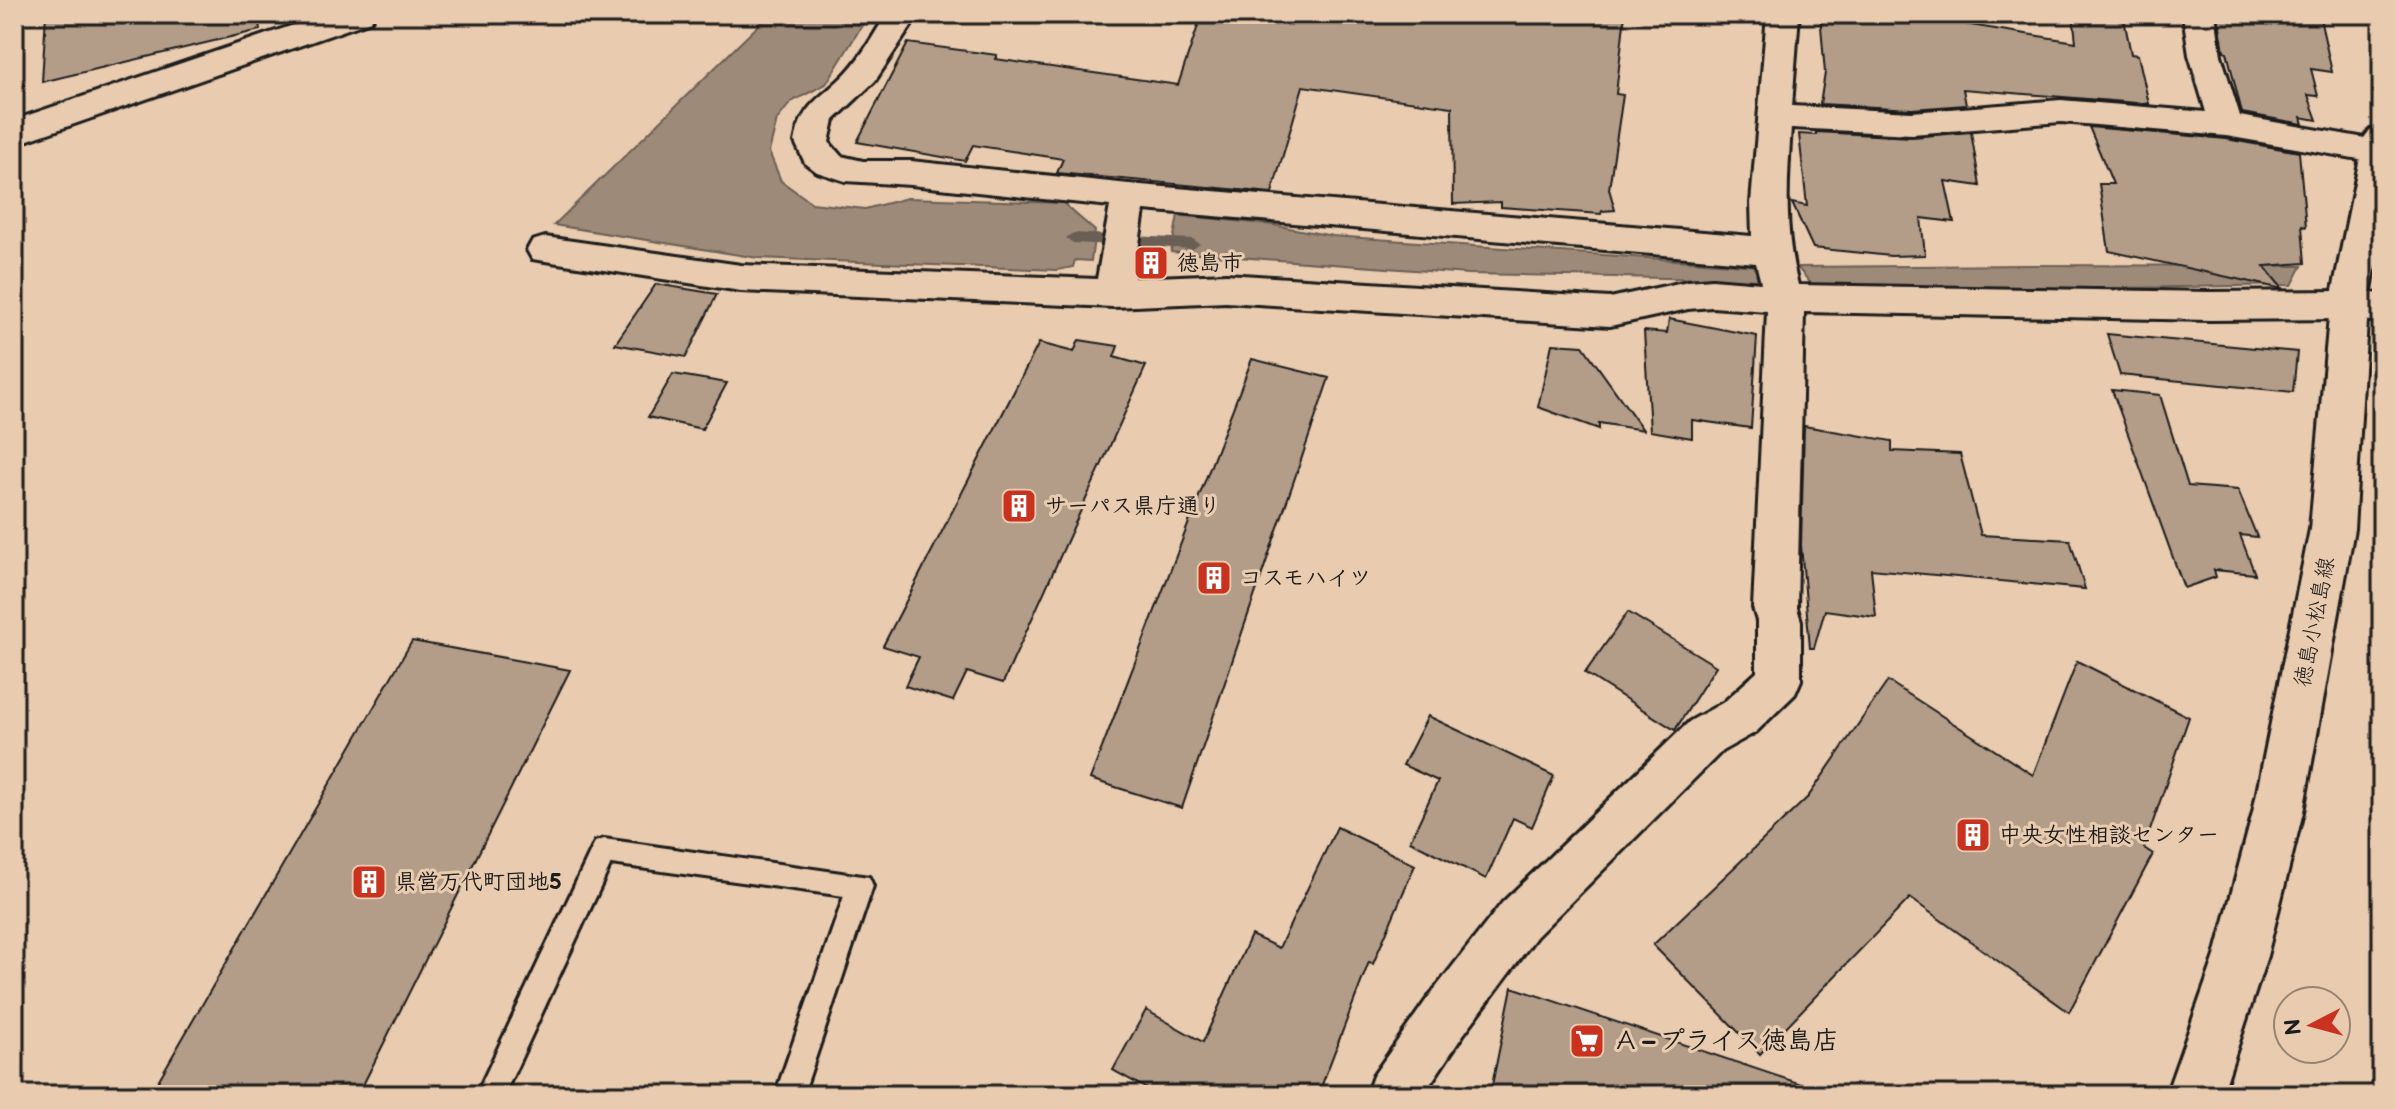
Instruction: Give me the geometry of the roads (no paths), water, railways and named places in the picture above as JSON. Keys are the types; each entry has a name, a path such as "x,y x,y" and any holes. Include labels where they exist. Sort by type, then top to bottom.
{"main road":[{"path":"14,133 359,14"},
{"name":"徳島小松島線","path":"2194,1095 2241,956 2278,812 2302,690 2332,529 2366,307 2382,138"}],"street":[{"path":"903,14 857,81 828,105 814,126 814,149 824,161 845,171 876,176 911,173 1127,208 1778,273 2194,306 2366,307"},
{"path":"1392,1095 1445,1017 1519,920 1706,736 1740,717 1779,680 1779,621 1775,608 1778,273 1768,203 1783,14"},
{"path":"2199,14 2205,55 2226,125"},
{"path":"1776,116 1912,123 2061,111 2226,125 2381,152"},
{"path":"1115,277 1127,208"},
{"path":"545,250 741,278 1115,277 1226,288 1610,312 1778,273"}],"lane":[{"path":"490,1095 604,851 860,886 789,1095"}],"waterway":[{"path":"1073,238 1193,244"}],"place":[{"name":"徳島市","path":"1151,263"},
{"name":"サーパス県庁通り","path":"1019,506"},
{"name":"コスモハイツ","path":"1214,578"},
{"name":"中央女性相談センター","path":"1973,835"},
{"name":"県営万代町団地5","path":"369,882"},
{"name":"Ａ−プライス徳島店","path":"1587,1041"}]}
